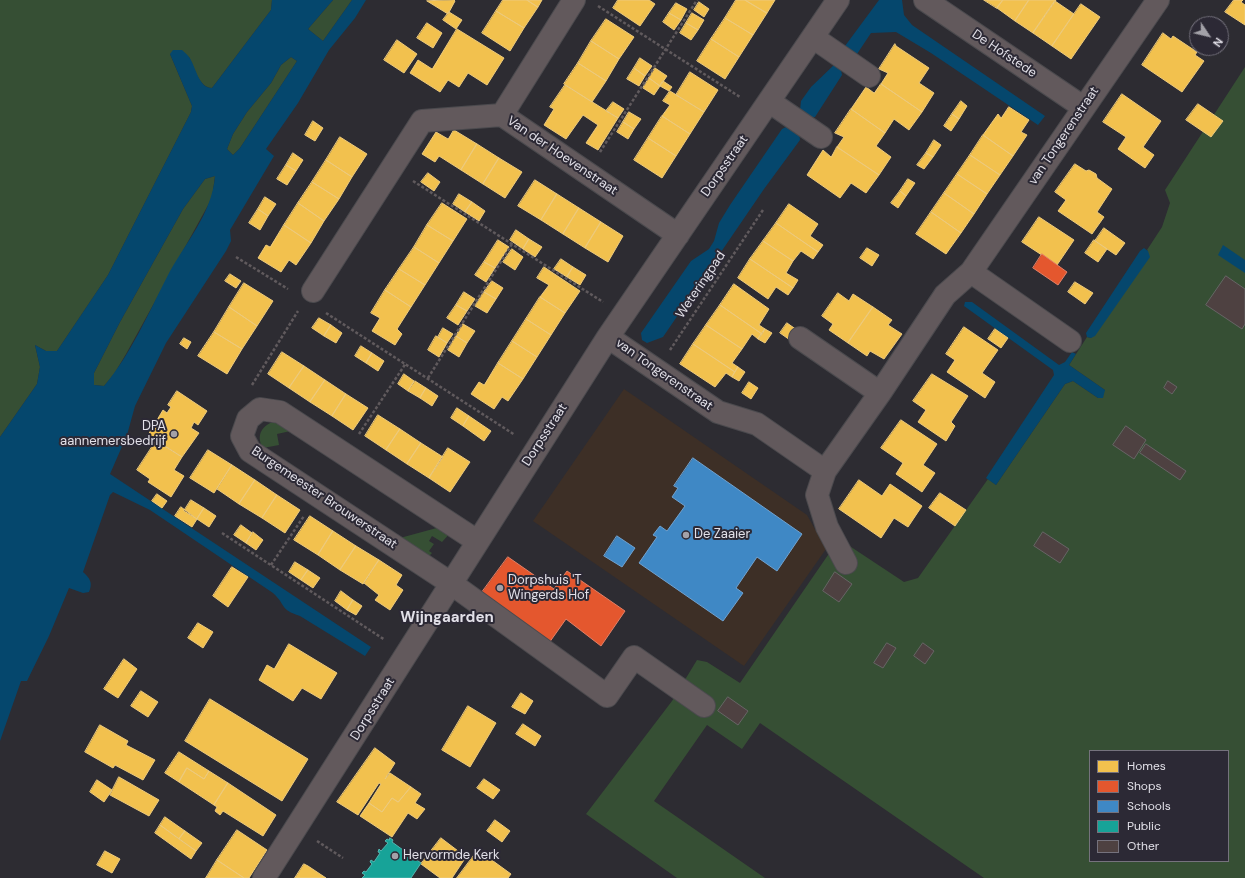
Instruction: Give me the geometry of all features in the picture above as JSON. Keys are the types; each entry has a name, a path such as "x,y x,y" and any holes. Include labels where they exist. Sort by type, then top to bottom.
{"street":[{"path":"502,115 574,0"},
{"name":"Dorpsstraat","path":"264,878 608,337 814,38 838,0"},
{"name":"De Hofstede","path":"925,0 1083,107"},
{"name":"van Tongerenstraat","path":"608,337 718,412 757,424 825,471 880,393 945,295 971,272 1158,0"},
{"path":"814,38 853,65"},
{"path":"766,107 808,128"},
{"name":"Van der Hoevenstraat","path":"309,295 422,121 502,115 678,235"},
{"path":"971,272 1070,341"},
{"path":"800,338 880,393"},
{"path":"248,419 260,409 280,412 477,541"},
{"name":"Burgemeester Brouwerstraat","path":"248,419 242,436 250,451 452,584 607,696 634,657 704,706"},
{"path":"825,471 816,495 827,527 846,563"}],"path":[{"path":"587,173 697,0"},
{"path":"595,4 665,49 766,107"},
{"path":"392,168 623,315"},
{"name":"Weteringpad","path":"656,370 763,210"},
{"path":"428,378 512,244"},
{"path":"236,257 309,295 428,378 536,449"},
{"path":"248,419 251,386 309,295"},
{"path":"345,455 406,363"},
{"path":"271,565 318,495"},
{"path":"222,533 407,655"},
{"path":"297,828 343,858"}],"shaded area":[{"name":"De Zaaier","path":"624,389 807,515 826,549 744,666 533,521"}],"green space":[{"path":"0,0 272,0 271,10 212,88 207,87 200,81 189,57 170,54 192,106 191,112 108,275 57,351 46,351 35,345 40,367 37,384 0,437"},
{"path":"333,0 352,0 323,41 308,29"},
{"path":"291,57 297,61 240,148 233,155 227,149 233,134 247,112 271,83 281,65"},
{"path":"1245,67 1245,878 984,878 760,723 742,749 707,725 654,801 765,878 677,878 586,814 672,701 697,660 707,662 740,683 839,539 904,582 918,578 988,479 996,485 1065,384 1073,381 1098,398 1105,390 1069,365 1087,337 1091,338 1148,251 1147,250 1162,227 1170,203 1165,190"},
{"path":"215,176 212,198 126,354 114,374 104,386 94,385 94,373 120,322 183,209 205,179"},
{"path":"276,421 295,430 277,434 279,445 263,448 260,435 264,427 271,422"},
{"path":"444,526 452,531 442,542 432,536 429,541 434,544 429,551 432,553 429,556 400,538"}],"water":[{"path":"272,0 333,0 308,29 323,41 352,0 366,0 355,18 329,50 298,103 266,149 274,156 230,230 231,241 226,251 166,343 135,406 127,435 110,474 371,647 365,656 300,616 293,614 284,607 273,593 150,510 113,492 110,495 83,572 90,581 91,586 89,592 83,593 69,588 49,636 27,681 21,681 0,741 0,437 37,384 40,367 35,345 46,351 57,351 108,275 191,112 192,106 170,54 173,50 182,50 191,61 200,81 207,87 212,88 271,10","holes":["291,57 297,61 240,148 233,155 227,149 233,134 247,112 271,83 281,65","215,176 209,204 167,277 123,361 104,386 94,385 94,373 120,322 183,209 205,179"]},
{"path":"879,0 902,0 904,15 912,25 1045,116 1038,125 931,53 896,32 871,33 857,54 852,54 841,70 842,75 815,117 810,118 799,132 800,140 764,189 663,337 647,343 642,340 641,333 691,261 709,249 714,241 719,223 730,205 782,129 790,125 800,111 801,101 811,87 835,64 845,46"},
{"path":"1223,245 1245,260 1245,273 1218,255"},
{"path":"1144,248 1148,251 1150,257 1095,336 1091,338 1087,337 1086,333 1140,251"},
{"path":"965,302 972,302 1059,365 1065,362 1072,352 1076,354 1069,365 1105,390 1103,398 1098,398 1073,381 1065,384 996,485 986,478 1054,375 1053,370 964,306"}],"building: Homes":[{"path":"503,0 527,0 538,7 524,28 496,11"},
{"path":"527,0 542,0 538,7"},
{"path":"618,0 649,0 655,4 640,26 613,8"},
{"path":"736,0 745,0 767,13 753,35 725,18"},
{"path":"745,0 775,0 767,13"},
{"path":"984,0 1003,0 997,8"},
{"path":"1003,0 1029,0 1015,21 997,8"},
{"path":"1029,0 1056,0 1033,33 1015,21"},
{"path":"1234,0 1243,0 1241,2 1245,5 1245,25 1225,12"},
{"path":"427,1 455,1 448,14"},
{"path":"1055,1 1074,14 1052,46 1033,33"},
{"path":"699,2 709,9 704,17 694,10"},
{"path":"676,3 687,9 681,20 669,13"},
{"path":"1081,4 1100,17 1071,59 1052,46"},
{"path":"496,11 524,28 510,51 482,33"},
{"path":"449,12 462,20 456,29 443,20"},
{"path":"669,13 681,20 674,30 663,22"},
{"path":"692,13 704,20 698,30 686,23"},
{"path":"725,18 753,35 739,57 711,39"},
{"path":"606,19 634,37 619,59 591,41"},
{"path":"427,23 442,33 433,48 417,38"},
{"path":"686,23 698,30 691,40 680,33"},
{"path":"457,29 504,58 487,85 468,73 459,87 448,80 440,92 410,73 418,60 432,69"},
{"path":"1163,33 1171,39 1173,36 1189,47 1189,56 1196,56 1204,61 1182,92 1142,65"},
{"path":"711,39 739,57 725,79 697,61"},
{"path":"397,40 417,54 404,73 384,60"},
{"path":"591,41 619,59 606,81 578,63"},
{"path":"895,44 929,68 919,83 934,93 922,112 881,84 888,73 879,69"},
{"path":"640,58 652,66 645,76 634,68"},
{"path":"578,63 606,81 592,102 564,84"},
{"path":"634,68 645,76 639,86 627,79"},
{"path":"655,68 667,76 660,86 649,78"},
{"path":"690,72 718,90 704,112 676,95"},
{"path":"649,78 660,86 654,95 643,88"},
{"path":"663,81 672,87 669,91 660,86"},
{"path":"881,84 922,112 909,130 894,119 885,133 851,109 866,87 874,93"},
{"path":"565,85 618,118 598,150 586,143 598,125 583,115 566,139 544,125 554,109 550,107"},
{"path":"670,91 704,112 690,134 662,116 670,105 663,101"},
{"path":"1122,94 1161,121 1143,147 1154,155 1145,168 1118,149 1126,137 1103,122"},
{"path":"961,101 967,106 959,119 952,114"},
{"path":"613,102 624,109 618,118 606,111"},
{"path":"1198,104 1223,121 1211,137 1186,120"},
{"path":"1009,107 1029,120 1021,132 1027,135 1013,156 983,135 998,114 1001,118"},
{"path":"851,109 885,133 876,146 891,157 879,175 837,147 844,137 835,133"},
{"path":"629,112 641,119 634,129 623,122"},
{"path":"952,114 959,119 951,131 944,126"},
{"path":"662,116 690,134 676,156 648,138"},
{"path":"313,121 323,128 315,141 305,135"},
{"path":"623,122 634,129 628,139 617,132"},
{"path":"454,130 477,144 461,170 439,156 435,162 422,154 436,132 448,139"},
{"path":"983,135 1013,156 1000,175 970,155"},
{"path":"340,137 367,154 352,177 326,160"},
{"path":"648,138 676,156 662,178 634,160"},
{"path":"934,140 941,145 933,157 926,153"},
{"path":"477,144 499,158 483,184 461,170"},
{"path":"837,147 879,175 866,193 851,183 840,198 807,175 823,150 831,157"},
{"path":"293,153 303,160 296,171 286,165"},
{"path":"926,153 933,157 924,169 917,165"},
{"path":"970,155 1000,175 987,194 957,174"},
{"path":"499,158 522,172 505,198 483,184"},
{"path":"326,160 352,177 339,199 312,182"},
{"path":"1075,164 1086,171 1089,170 1096,174 1097,178 1112,189 1097,212 1104,217 1092,234 1058,211 1066,200 1055,192"},
{"path":"286,165 296,171 287,185 277,179"},
{"path":"428,173 440,182 434,191 421,182"},
{"path":"957,174 987,194 974,214 944,193"},
{"path":"908,179 915,183 906,196 900,191"},
{"path":"535,180 557,194 541,220 518,206"},
{"path":"312,182 339,199 324,221 298,203"},
{"path":"900,191 906,196 898,208 891,203"},
{"path":"944,193 974,214 961,233 931,212"},
{"path":"459,194 472,202 465,212 453,204"},
{"path":"557,194 579,208 563,234 541,220"},
{"path":"265,197 276,204 268,216 258,209"},
{"path":"472,202 485,211 479,221 465,212"},
{"path":"298,203 324,221 311,243 284,225"},
{"path":"442,203 467,219 453,241 427,225"},
{"path":"789,204 818,224 810,236 823,245 818,252 776,223"},
{"path":"579,208 601,222 585,248 563,234"},
{"path":"258,209 268,216 260,230 249,223"},
{"path":"931,212 961,233 946,254 916,234"},
{"path":"1039,217 1074,240 1057,265 1022,242"},
{"path":"601,222 623,236 608,262 585,248"},
{"path":"776,223 818,252 813,259 801,251 793,261 763,241"},
{"path":"284,225 311,243 296,265 289,260 281,272 258,258 266,245 270,247"},
{"path":"427,225 453,241 439,263 414,247"},
{"path":"1104,228 1125,243 1116,255 1095,241"},
{"path":"516,230 529,239 523,249 510,240"},
{"path":"529,239 542,247 535,257 523,249"},
{"path":"498,240 509,247 495,268 484,262"},
{"path":"1094,240 1107,249 1098,262 1085,253"},
{"path":"763,241 793,261 786,273 798,280 793,288 750,259"},
{"path":"414,247 439,263 425,285 399,269"},
{"path":"867,248 879,255 872,266 860,258"},
{"path":"512,249 523,257 515,270 503,262"},
{"path":"561,259 573,267 567,277 554,269"},
{"path":"750,259 793,288 788,295 776,287 768,299 738,278"},
{"path":"484,262 495,268 486,282 475,275"},
{"path":"544,267 580,291 565,313 540,297 549,285 537,278"},
{"path":"573,267 586,275 580,285 567,277"},
{"path":"399,269 425,285 411,307 385,290"},
{"path":"230,274 241,281 236,288 225,281"},
{"path":"492,281 503,288 496,299 484,292"},
{"path":"1075,282 1093,293 1085,304 1068,292"},
{"path":"244,283 273,301 257,326 229,307"},
{"path":"734,284 769,309 759,325 765,329 762,334 720,305"},
{"path":"385,290 411,307 397,329 402,334 395,345 372,331 380,318 371,313"},
{"path":"464,292 475,299 467,311 456,305"},
{"path":"484,292 496,299 487,313 475,306"},
{"path":"838,293 849,301 853,294 873,307 848,343 829,330 833,324 822,316"},
{"path":"540,297 565,313 551,335 526,319"},
{"path":"456,305 467,311 458,325 447,318"},
{"path":"720,305 762,334 758,339 752,334 742,349 706,325"},
{"path":"229,307 257,326 242,349 214,332"},
{"path":"873,307 892,320 888,325 902,334 884,359 870,351 867,356 848,343"},
{"path":"319,318 331,325 324,336 312,328"},
{"path":"526,319 551,335 537,357 512,341"},
{"path":"787,323 797,330 790,340 780,333"},
{"path":"463,324 475,331 467,343 456,336"},
{"path":"331,325 342,333 336,343 324,336"},
{"path":"706,325 742,349 732,363 738,367 735,372 693,344"},
{"path":"964,327 998,350 982,373 995,382 985,398 947,372 955,360 946,354"},
{"path":"443,328 453,334 447,343 438,337"},
{"path":"765,329 772,333 765,343 758,339"},
{"path":"995,329 1008,338 1001,348 988,339"},
{"path":"214,332 242,349 227,374 198,356"},
{"path":"436,336 447,343 439,357 428,350"},
{"path":"456,336 467,343 459,357 448,350"},
{"path":"184,338 191,342 187,349 180,344"},
{"path":"512,341 537,357 523,379 498,363"},
{"path":"693,344 735,372 732,377 726,373 715,387 680,364"},
{"path":"361,346 372,353 366,363 355,356"},
{"path":"282,352 304,366 289,388 268,374"},
{"path":"372,353 384,361 378,371 366,363"},
{"path":"498,363 523,379 508,401 502,397 494,409 471,394 479,382 484,385"},
{"path":"304,366 325,380 310,402 289,388"},
{"path":"738,367 745,372 739,381 732,377"},
{"path":"404,374 414,381 408,391 398,384"},
{"path":"932,374 968,396 951,422 955,426 946,441 918,422 926,410 913,401"},
{"path":"325,380 346,394 332,416 310,402"},
{"path":"415,381 426,388 420,398 408,391"},
{"path":"749,382 758,388 751,399 742,393"},
{"path":"426,388 438,396 432,406 420,398"},
{"path":"177,391 207,411 198,425 194,422 191,428 199,433 182,457 148,435 163,410 167,413 171,407 168,405"},
{"path":"346,394 368,408 353,430 332,416"},
{"path":"457,408 469,416 463,426 451,418"},
{"path":"378,415 400,429 386,450 365,436"},
{"path":"469,416 491,431 484,441 463,426"},
{"path":"901,420 937,444 923,465 935,473 922,492 896,474 903,463 881,448"},
{"path":"400,429 421,443 407,464 386,450"},
{"path":"156,441 182,457 174,470 184,476 171,497 148,482 150,479 137,470"},
{"path":"421,443 443,457 429,478 407,464"},
{"path":"448,448 470,462 450,492 429,478"},
{"path":"208,450 232,465 214,493 190,478"},
{"path":"232,465 255,480 239,504 217,489"},
{"path":"255,480 277,495 262,518 239,504"},
{"path":"859,480 882,496 890,484 922,506 908,527 894,518 881,538 839,509"},
{"path":"940,493 966,510 955,526 929,508"},
{"path":"157,494 167,501 162,508 152,501"},
{"path":"277,495 300,510 285,533 262,518"},
{"path":"191,500 204,508 197,519 184,511"},
{"path":"181,507 197,519 192,527 175,516"},
{"path":"204,508 216,516 209,527 197,519"},
{"path":"310,516 333,531 318,555 294,540"},
{"path":"241,525 252,533 246,543 234,535"},
{"path":"333,531 356,546 340,570 318,555"},
{"path":"253,532 263,540 256,550 246,543"},
{"path":"356,546 379,560 363,584 340,570"},
{"path":"379,560 402,575 396,585 403,590 390,610 375,600 379,595 364,583"},
{"path":"295,562 308,570 301,580 289,572"},
{"path":"232,567 248,577 228,607 213,596"},
{"path":"308,570 320,578 313,588 301,580"},
{"path":"341,591 353,600 347,610 335,601"},
{"path":"353,600 362,606 356,615 347,610"},
{"path":"198,623 213,632 203,648 188,638"},
{"path":"289,644 337,673 321,699 302,688 293,701 259,680 267,665 274,669"},
{"path":"124,659 137,669 118,698 104,689"},
{"path":"141,691 158,702 148,717 131,706"},
{"path":"521,693 533,701 525,714 512,707"},
{"path":"210,699 308,759 282,801 185,741"},
{"path":"468,706 496,723 470,767 442,750"},
{"path":"523,724 541,736 535,746 516,734"},
{"path":"100,725 128,741 126,745 155,760 143,780 115,765 113,768 85,752"},
{"path":"375,748 395,763 385,779 390,773 411,787 398,802 392,798 382,812 369,803 381,784 379,783 358,815 337,802"},
{"path":"179,752 209,771 204,779 187,768 179,782 165,773"},
{"path":"187,768 204,779 209,771 228,783 214,805 179,782"},
{"path":"119,777 159,800 149,816 110,795"},
{"path":"484,779 500,790 493,799 477,788"},
{"path":"97,780 112,790 104,802 90,792"},
{"path":"228,783 276,815 263,836 223,811 220,815 215,811 217,807 214,805"},
{"path":"411,787 421,794 415,803 425,809 417,819 408,813 392,837 360,816 369,803 382,812 392,798 398,802"},
{"path":"165,817 185,831 179,839 160,825"},
{"path":"495,820 510,831 502,842 487,831"},
{"path":"160,825 196,851 191,859 155,833"},
{"path":"237,830 267,850 249,878 244,878 217,860"},
{"path":"185,831 202,843 196,851 179,839"},
{"path":"441,838 466,857 452,878 440,878 421,864"},
{"path":"478,850 511,874 508,878 457,878"},
{"path":"105,851 120,859 112,873 97,865"},
{"path":"217,860 244,878 206,878"},
{"path":"304,864 308,866 326,878 295,878"}],"building: Shops":[{"path":"1042,254 1067,272 1058,285 1033,268"},
{"path":"508,557 554,589 567,571 625,611 601,646 566,619 549,643 480,595"}],"building: Schools":[{"path":"693,458 802,534 777,571 757,557 736,588 743,593 723,621 639,563 657,537 653,535 660,526 667,531 685,506 672,497 678,488 674,486"},
{"path":"617,536 635,548 622,567 604,556"}],"building: Public":[{"name":"Hervormde Kerk","path":"390,838 393,840 392,842 421,863 411,878 362,878 365,875 362,873 364,871 366,872 372,864 370,862 371,860 374,862 380,853 378,852 379,849 381,851 388,843 385,841 387,839 389,840"}],"building: Other":[{"path":"1226,276 1245,289 1245,324 1242,329 1206,305"},
{"path":"1168,381 1177,387 1172,394 1164,388"},
{"path":"1126,426 1146,440 1134,459 1113,445"},
{"path":"1146,444 1186,471 1180,480 1140,453"},
{"path":"1043,532 1069,549 1060,563 1034,546"},
{"path":"835,572 852,584 839,602 823,591"},
{"path":"887,643 896,648 883,668 874,663"},
{"path":"923,643 934,651 925,664 914,656"},
{"path":"728,697 748,711 738,725 718,711"}],"place":[{"name":"DPA aannemersbedrijf","path":"174,434"},
{"name":"De Zaaier","path":"686,535"},
{"name":"Dorpshuis 'T Wingerds Hof","path":"500,588"},
{"name":"Hervormde Kerk","path":"395,856"}],"district":[{"name":"Wijngaarden","path":"447,618"}]}
